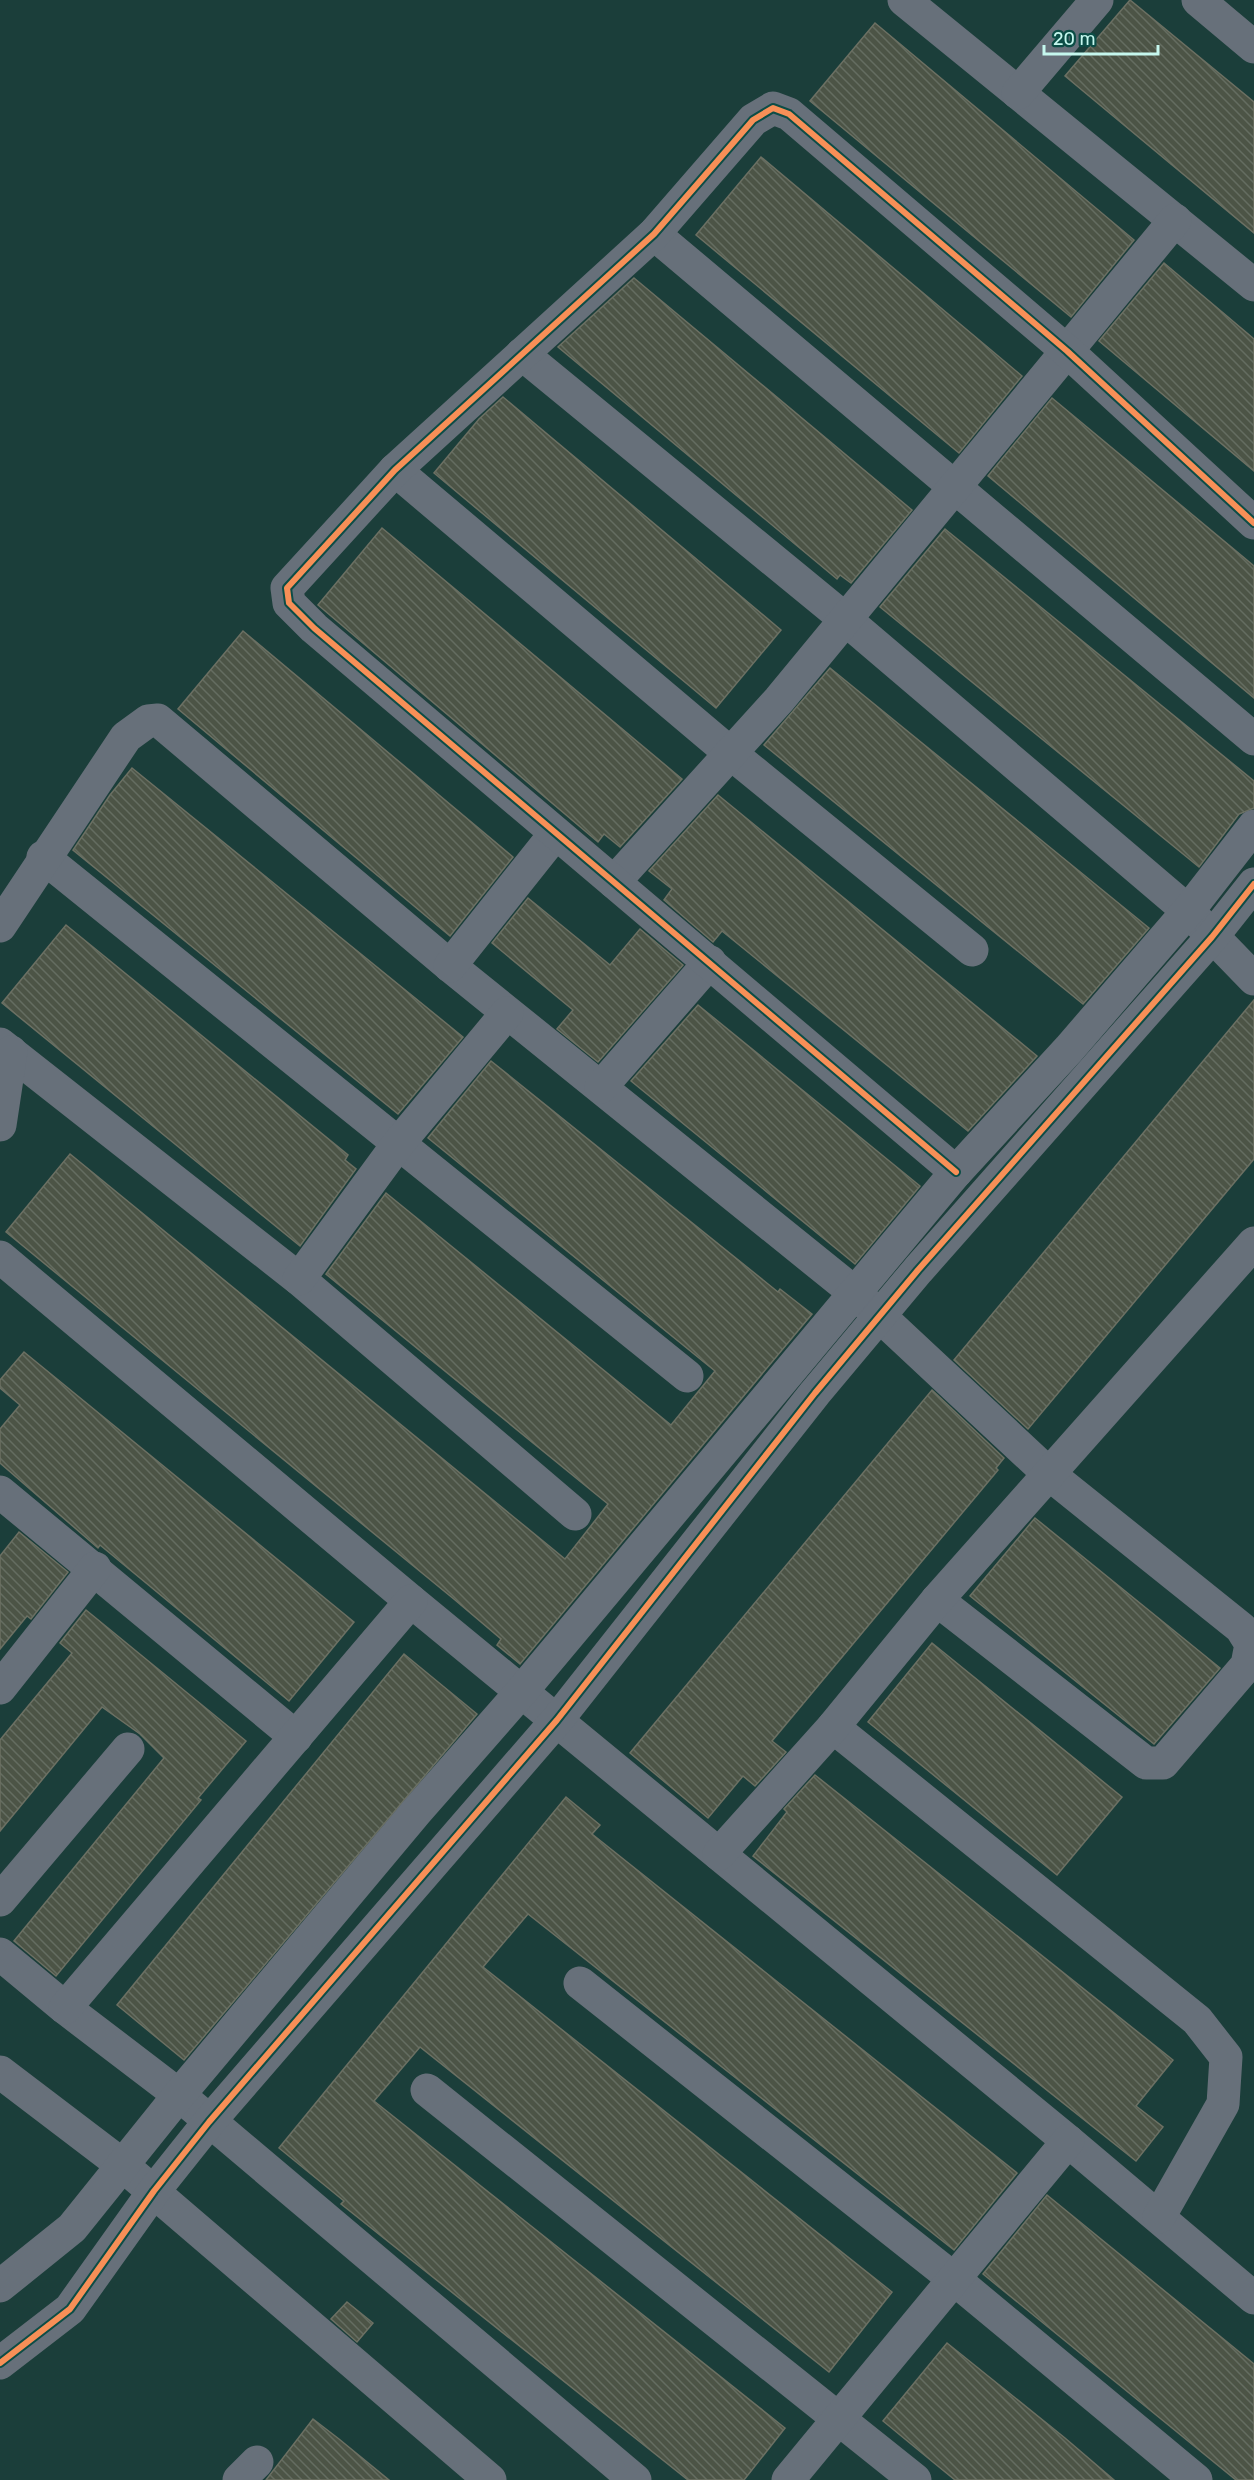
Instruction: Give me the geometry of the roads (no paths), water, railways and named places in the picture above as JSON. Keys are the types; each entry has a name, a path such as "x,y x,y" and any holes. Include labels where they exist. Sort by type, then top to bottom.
{"street":[{"path":"904,0 1254,285"},
{"path":"1018,93 1097,0"},
{"path":"1198,0 1254,47"},
{"path":"956,1172 314,628 289,603 287,588 395,470 654,234 753,120 773,108 789,114 1067,351 1254,523"},
{"path":"614,882 729,752 779,700 1175,220"},
{"path":"654,234 1254,739"},
{"path":"522,354 845,619 1188,911 1254,979"},
{"path":"395,470 729,752 972,950"},
{"path":"0,926 43,857 126,737 148,721 158,720 507,1013 855,1293 1049,1474 1241,1628 1251,1644 1246,1665 1164,1762 1146,1763 937,1600"},
{"path":"0,2286 72,2228 121,2164 408,1821 522,1691 956,1172 1069,1049 1188,911 1254,826"},
{"path":"450,966 555,834"},
{"path":"43,857 687,1377"},
{"path":"0,2363 70,2309 154,2191 209,2122 557,1720 815,1393 918,1270 1212,937 1254,884"},
{"path":"601,1087 710,962"},
{"path":"299,1279 398,1144 507,1013"},
{"path":"0,1125 6,1048"},
{"path":"6,1048 299,1279 575,1514"},
{"path":"719,1854 833,1727 937,1600 1254,1243"},
{"path":"0,1257 411,1601 1068,2141 1254,2298"},
{"path":"0,1492 95,1568 296,1737"},
{"path":"0,1688 95,1568"},
{"path":"65,2008 411,1601"},
{"path":"833,1727 1197,2020 1226,2057 1223,2103 1158,2217"},
{"path":"0,1900 128,1749"},
{"path":"0,1954 65,2008 179,2095 635,2480"},
{"path":"580,1983 954,2279 1196,2480"},
{"path":"0,2072 154,2191 490,2480"},
{"path":"427,2090 915,2480"},
{"path":"788,2480 1068,2141"}]}
